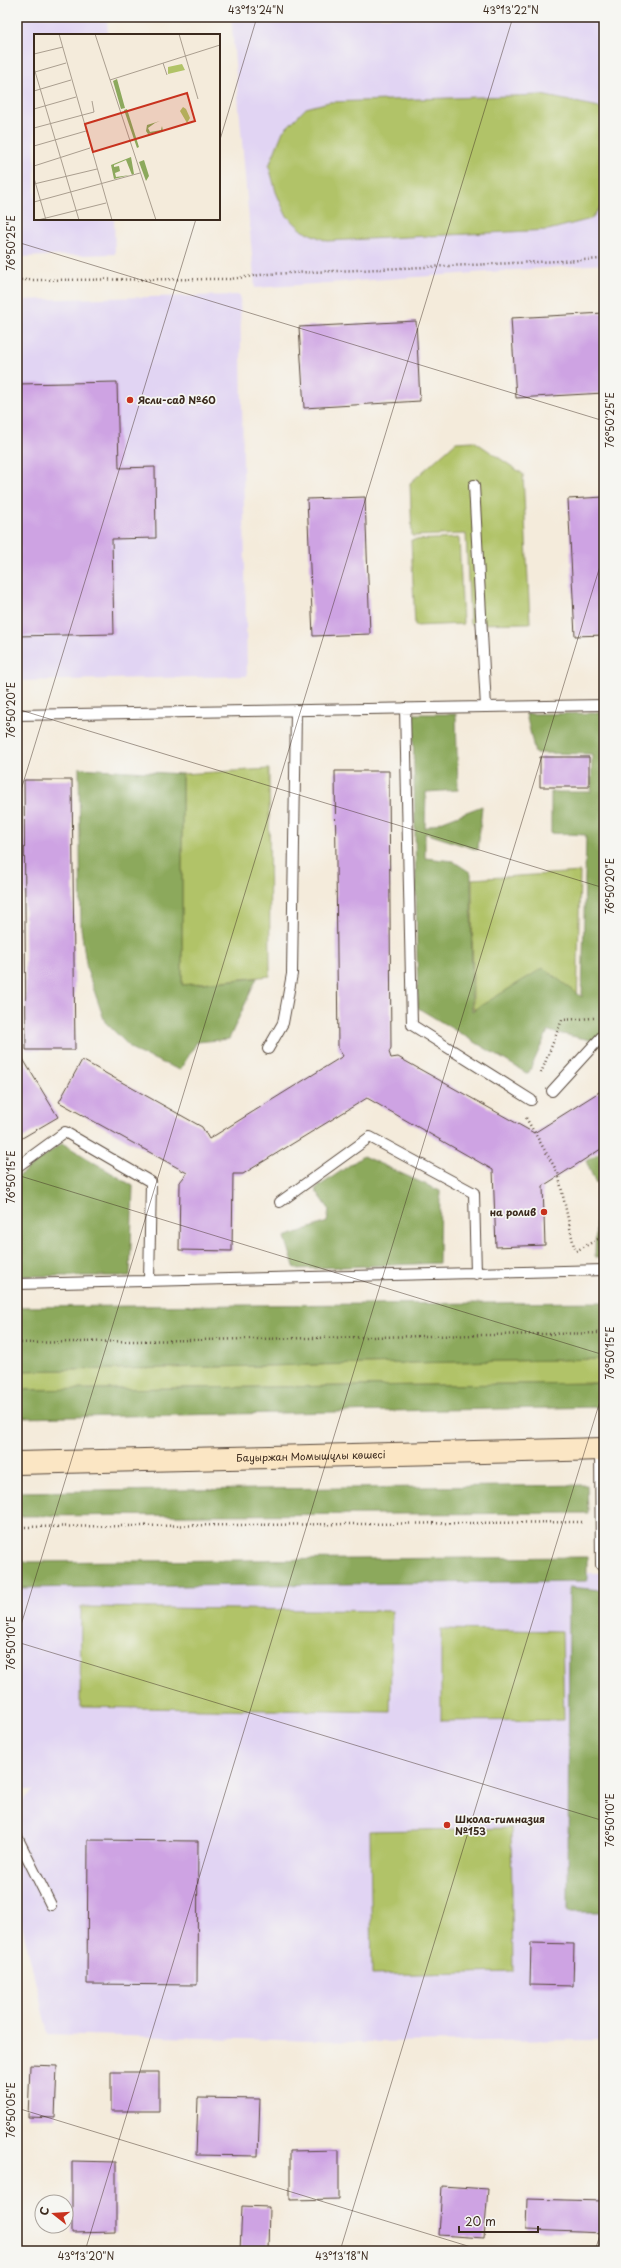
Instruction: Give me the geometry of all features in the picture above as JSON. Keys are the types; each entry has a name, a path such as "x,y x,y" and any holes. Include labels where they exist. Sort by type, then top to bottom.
{"main road":[{"name":"Бауыржан Момышұлы көшесі","path":"17,1463 602,1449"}],"lane":[{"path":"474,484 486,707"},
{"path":"17,715 604,705"},
{"path":"406,708 412,1025 531,1100"},
{"path":"268,1049 283,1023 292,974 296,710"},
{"path":"552,1091 604,1034"},
{"path":"17,1167 65,1132 151,1182 149,1282"},
{"path":"280,1202 370,1137 474,1193 476,1274"},
{"path":"17,1284 604,1270"},
{"path":"601,1565 600,1521 602,1449"},
{"path":"17,1837 51,1905"}],"path":[{"path":"17,280 230,279 268,274 604,259"},
{"path":"575,1251 558,1173 524,1116 562,1020 597,1018"},
{"path":"17,1343 604,1333"},
{"path":"17,1527 600,1521"}],"shaded area":[{"path":"17,17 107,17 108,34 34,34 34,220 114,220 115,254 17,257"},
{"path":"231,17 604,17 604,264 255,288"},
{"name":"Ясли-сад №60","path":"240,295 247,676 17,681 17,300"},
{"name":"Школа-гимназия №153","path":"604,1573 604,2040 355,2042 48,2034 17,1905 17,1806 34,1790 17,1790 17,1581"}],"green space":[{"path":"541,95 599,107 604,112 604,203 591,219 548,230 327,241 303,231 286,215 276,192 269,166 283,131 306,108 329,102"},
{"path":"474,441 523,474 530,623 470,624 466,534 412,536 410,483 456,442"},
{"path":"459,538 463,624 415,626 411,540"},
{"path":"604,713 604,1036 600,1042 548,1031 528,1074 418,1008 413,714 456,714 458,790 426,792 425,828 482,806 478,850 425,833 425,858 453,861 471,873 472,1011 543,968 582,997 586,835 551,833 551,792 591,792 592,754 535,753 526,714"},
{"path":"79,768 182,774 182,985 257,978 229,1039 197,1042 180,1070 134,1051 105,1022 87,970 81,928"},
{"path":"269,769 270,976 182,985 182,774"},
{"path":"580,872 577,1012 473,1009 472,879"},
{"path":"62,1143 133,1186 130,1276 17,1276 17,1177"},
{"path":"604,1150 604,1179 596,1184 586,1161"},
{"path":"363,1156 440,1191 439,1263 295,1269 285,1237 327,1222 329,1209 315,1189"},
{"path":"597,1190 604,1193 604,1257 595,1257"},
{"path":"604,1302 604,1359 17,1371 17,1307"},
{"path":"604,1359 604,1383 17,1390 17,1371"},
{"path":"604,1383 604,1407 17,1418 17,1390"},
{"path":"587,1485 588,1513 17,1516 17,1492"},
{"path":"587,1557 587,1581 17,1588 17,1562"},
{"path":"569,1587 601,1590 604,1646 604,1897 601,1912 568,1912"},
{"path":"81,1607 392,1611 390,1712 80,1707"},
{"path":"441,1629 562,1631 564,1720 441,1721"},
{"path":"511,1828 513,1972 372,1975 370,1831"}],"building":[{"path":"604,313 604,393 516,398 511,318"},
{"path":"416,321 420,401 304,408 299,327"},
{"path":"117,382 119,468 155,467 156,538 112,539 114,634 17,636 17,384"},
{"path":"365,497 370,634 313,636 307,499"},
{"path":"604,497 604,635 575,636 568,499"},
{"path":"540,757 589,757 589,787 540,787"},
{"path":"335,771 389,771 391,1048 389,1052 391,1058 398,1057 534,1133 604,1089 604,1147 543,1186 545,1245 496,1247 493,1170 367,1098 243,1174 233,1174 232,1251 179,1250 180,1182 187,1173 59,1102 82,1060 202,1127 209,1139 343,1056 338,1048"},
{"path":"24,780 72,780 75,1050 26,1050"},
{"path":"17,1049 58,1117 17,1141"},
{"path":"88,1840 198,1841 197,1985 87,1984"},
{"path":"531,1943 574,1944 573,1986 530,1985"},
{"path":"30,2065 57,2066 55,2118 28,2117"},
{"path":"111,2072 159,2072 159,2111 111,2111"},
{"path":"198,2098 260,2099 258,2156 196,2155"},
{"path":"339,2150 339,2199 290,2200 290,2151"},
{"path":"72,2161 116,2162 116,2232 74,2233 74,2194 72,2194"},
{"path":"442,2186 488,2189 484,2238 439,2235"},
{"path":"527,2199 604,2201 604,2233 526,2230"},
{"path":"242,2206 269,2207 268,2251 240,2251"}],"place":[{"name":"Ясли-сад №60","path":"130,400"},
{"name":"на ролив","path":"544,1212"},
{"name":"Школа-гимназия №153","path":"447,1825"}]}
